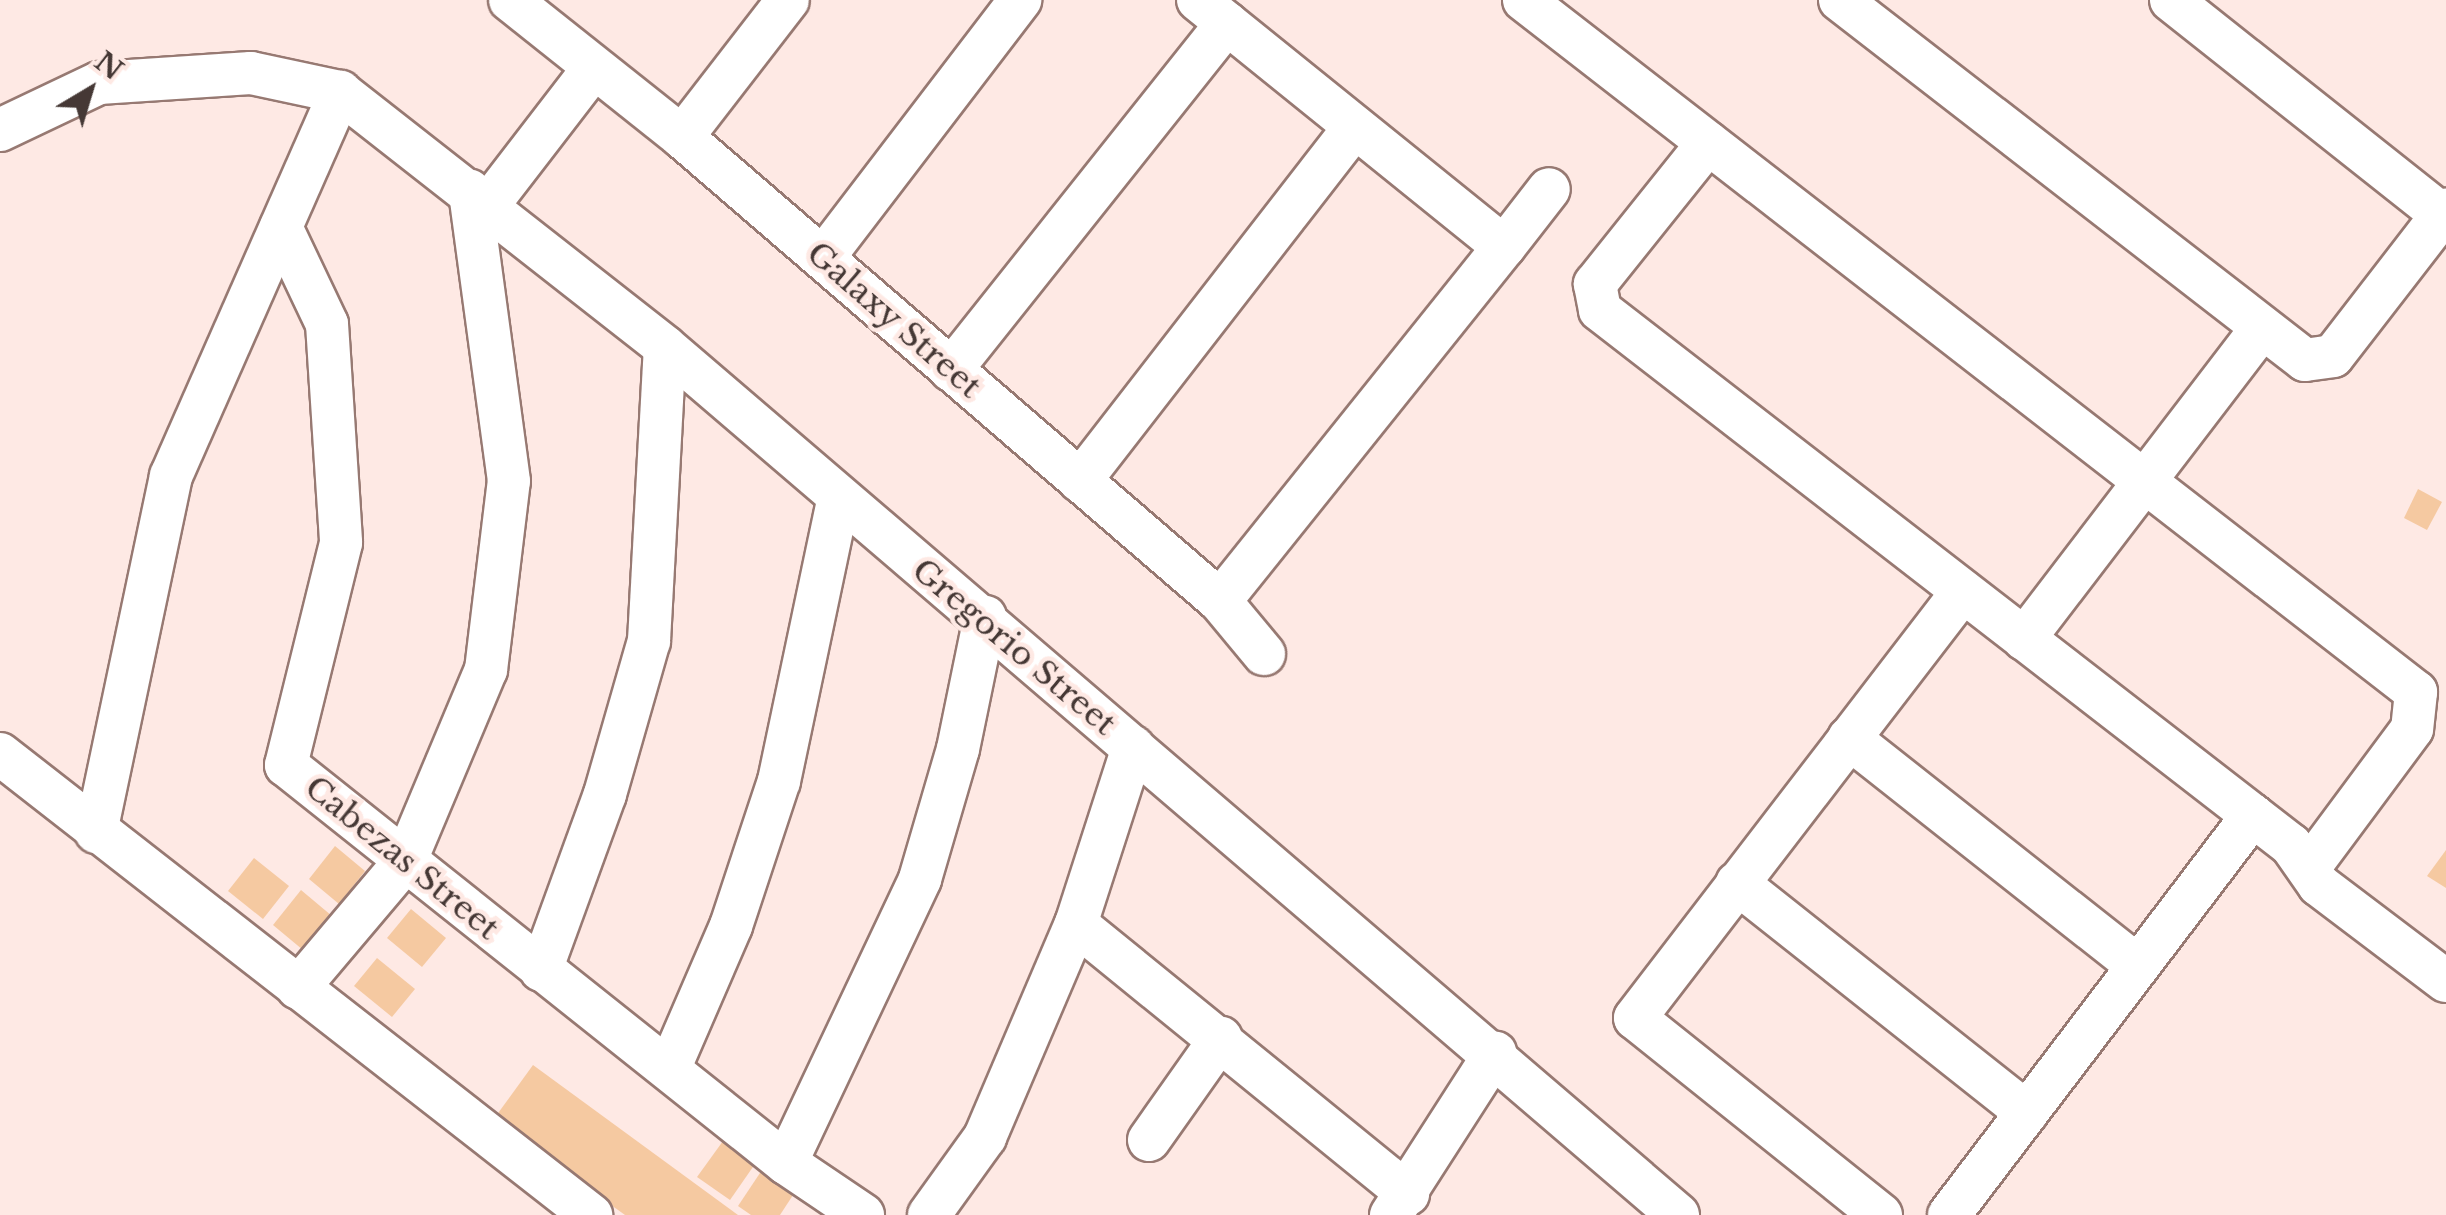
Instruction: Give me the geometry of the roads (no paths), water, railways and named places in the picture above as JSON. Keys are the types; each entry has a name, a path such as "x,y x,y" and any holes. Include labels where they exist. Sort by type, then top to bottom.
{"street":[{"name":"Galaxy Street","path":"510,0 556,14 593,70 682,137 1220,601 1264,654"},
{"path":"682,137 788,0"},
{"path":"823,258 1020,0"},
{"path":"1524,0 2416,692 2412,729 2308,869"},
{"path":"1840,0 2261,329 2305,360 2333,356 2444,212 2171,0"},
{"path":"951,370 1213,12 1504,247"},
{"path":"298,988 406,860 486,670 509,482 480,198 593,70"},
{"path":"0,130 99,83 251,74 340,92 171,476 96,832"},
{"name":"Gregorio Street","path":"340,92 480,198 664,347 838,500 985,617 1132,747 1496,1053 1678,1215"},
{"path":"1080,480 1356,127"},
{"path":"1708,143 1595,284 1600,310 2291,844 2320,885 2446,981"},
{"path":"1220,601 1549,189"},
{"name":"Cabezas Street","path":"280,228 327,324 341,543 286,766 786,1162 863,1215"},
{"path":"2024,639 2261,329"},
{"path":"540,970 605,794 649,641 664,347"},
{"path":"670,1067 732,926 780,781 838,500"},
{"path":"1880,1215 1636,1018 1963,591"},
{"path":"786,1162 920,879 958,749 985,617"},
{"path":"1849,738 2138,966"},
{"path":"929,1215 986,1137 1076,924 1132,747"},
{"path":"0,754 591,1215"},
{"path":"1949,1215 2253,815"},
{"path":"1738,883 2026,1113"},
{"path":"1076,924 1221,1038 1399,1204 1496,1053"},
{"path":"1149,1140 1221,1038"}]}
